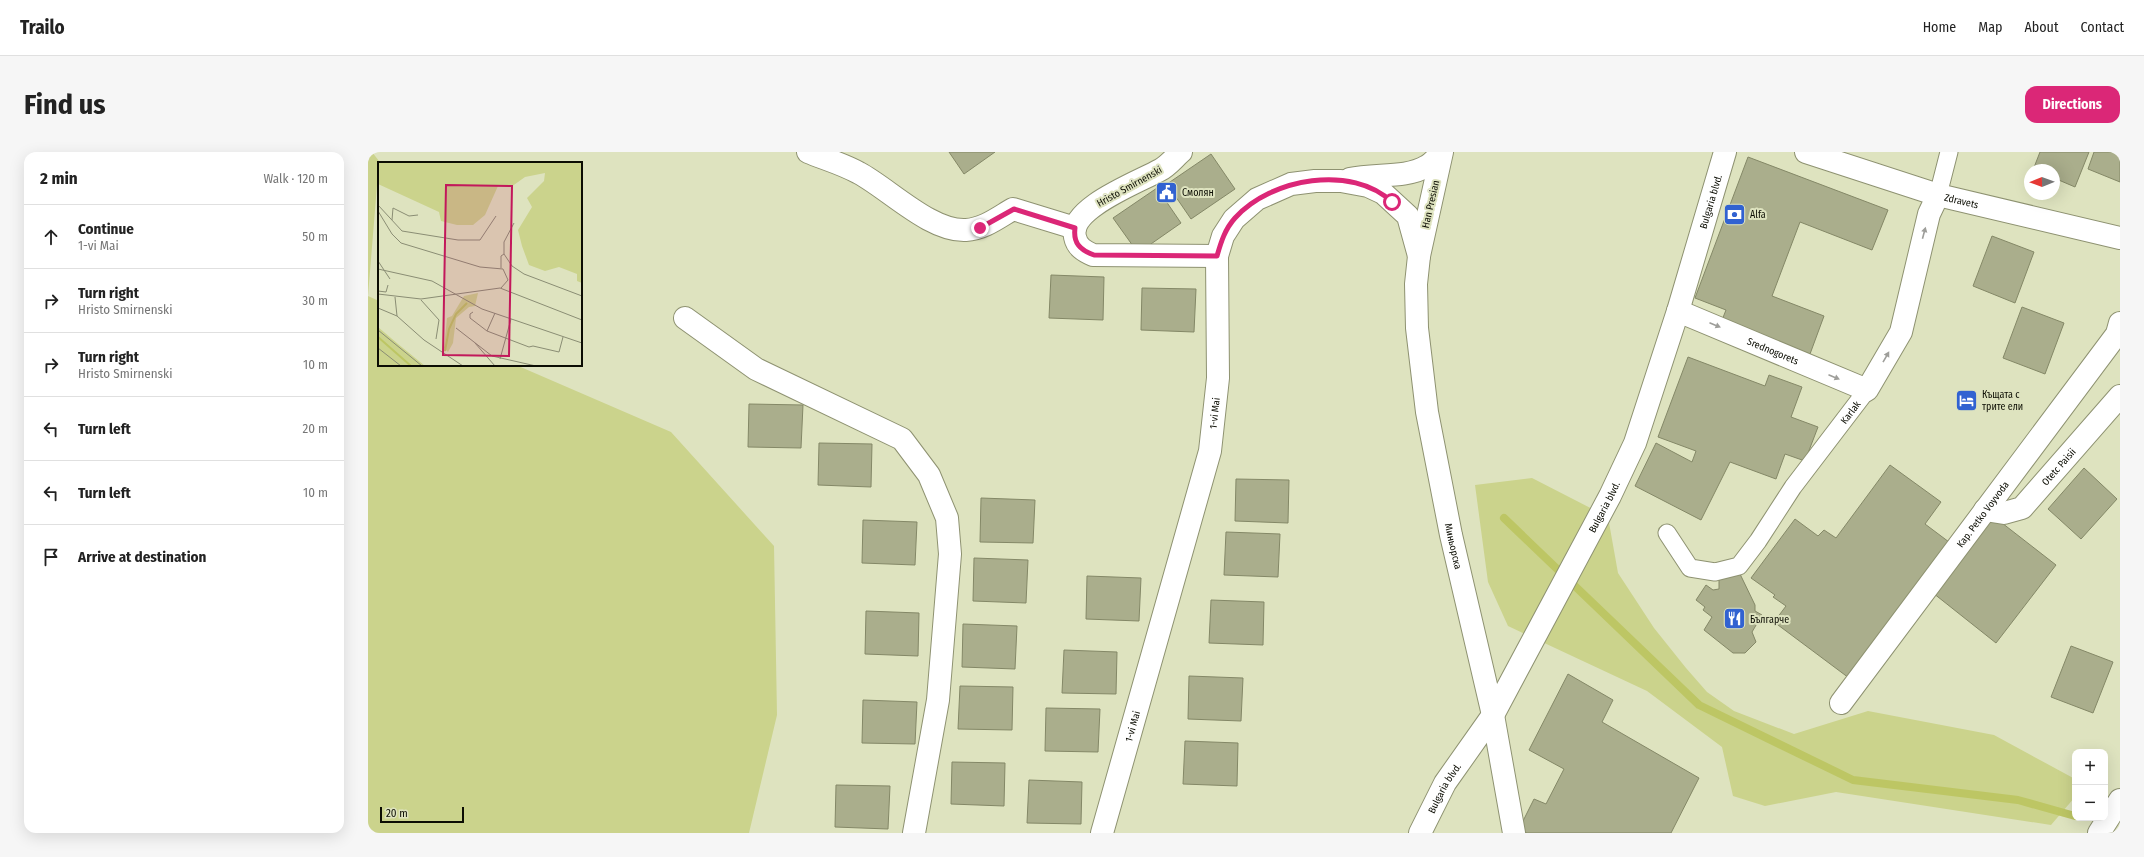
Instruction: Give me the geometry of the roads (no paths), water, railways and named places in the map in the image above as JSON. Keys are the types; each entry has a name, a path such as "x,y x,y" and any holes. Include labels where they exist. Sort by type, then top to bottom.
{"street":[{"path":"808,152 859,173 931,220 951,228 965,230 980,228 1014,209 1075,228 1074,235 1076,243 1083,251 1094,255 1217,256"},
{"name":"Hristo Smirnenski","path":"1075,228 1079,218 1089,208 1162,169 1181,152"},
{"path":"1341,181 1363,176 1401,174 1418,170 1429,165 1442,152"},
{"name":"Han Presian","path":"1419,256 1442,152"},
{"name":"Bulgaria blvd.","path":"1420,833 1446,783 1493,716 1610,496 1635,443 1678,311 1725,152"},
{"name":"Zdravets","path":"1806,152 1938,195 2120,238"},
{"name":"1-vi Mai","path":"1102,833 1210,452 1218,378 1217,256 1223,236 1234,219 1257,199 1291,184 1315,181 1341,181 1368,186 1383,193 1408,216 1419,256"},
{"name":"Karlak","path":"1867,390 1900,332 1929,214 1938,195"},
{"name":"Миньорска","path":"1419,256 1416,284 1417,328 1427,412 1451,535 1493,716 1514,833"},
{"name":"Srednogorets","path":"1678,311 1867,390"},
{"path":"685,318 756,369 902,439 929,475 947,518 950,554 938,700 914,833"},
{"name":"Kap. Petko Voyvoda","path":"1841,703 2117,334 2120,323"},
{"name":"Otetc Paisii","path":"1985,510 2004,513 2022,508 2120,396"},
{"path":"2099,833 2120,800"}],"lane":[{"name":"Karlak","path":"1938,195 1949,152"},
{"name":"Karlak","path":"1666,533 1690,568 1715,572 1739,566 1793,487 1867,390"}],"waterway":[{"path":"1504,518 1699,705 1853,780 2018,800 2072,815"}],"place":[{"name":"Смолян","path":"1167,192"},
{"name":"Alfa","path":"1735,214"},
{"name":"Къщата с трите ели","path":"1966,400"},
{"name":"Българче","path":"1734,619"}]}
